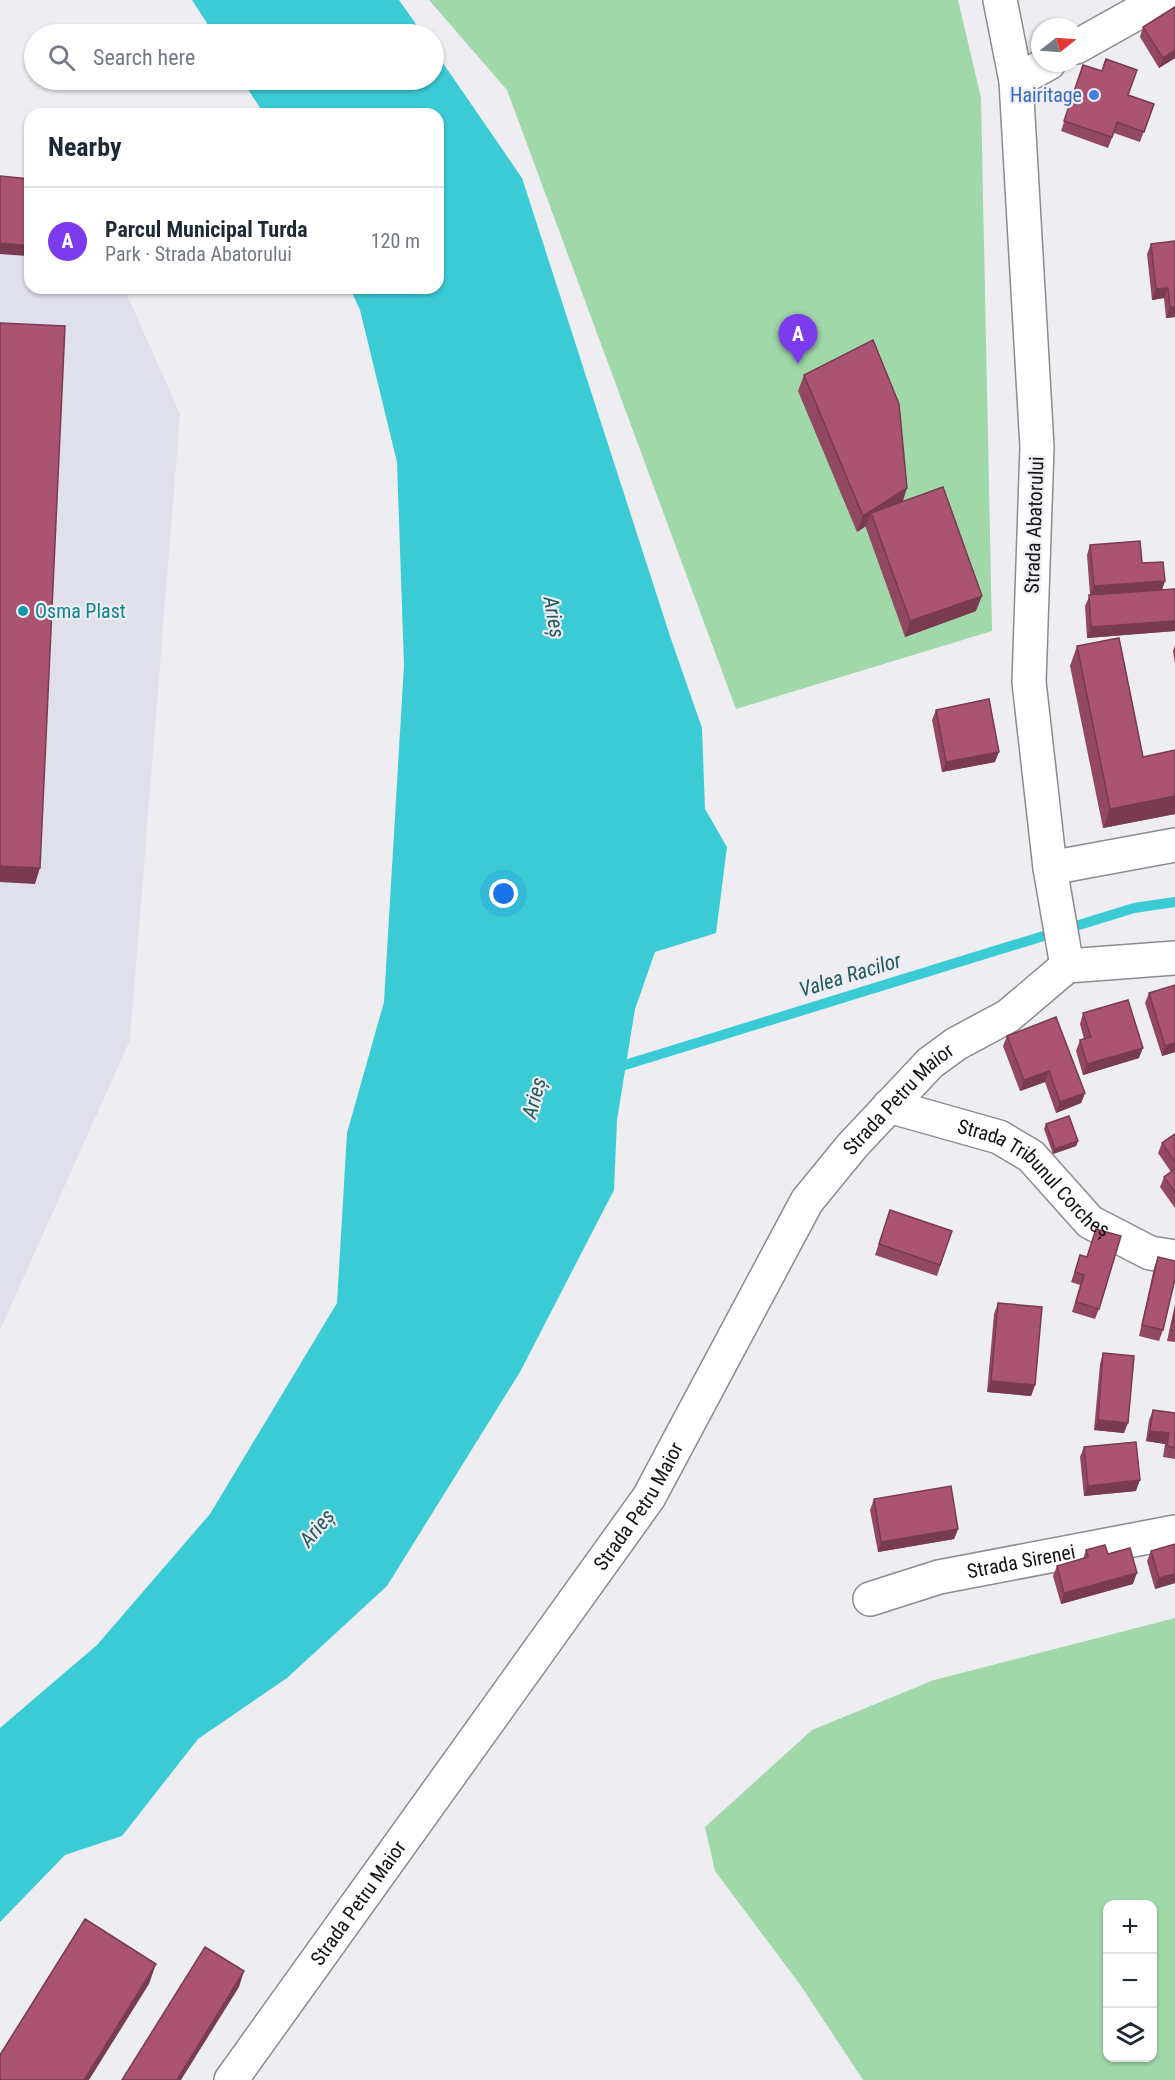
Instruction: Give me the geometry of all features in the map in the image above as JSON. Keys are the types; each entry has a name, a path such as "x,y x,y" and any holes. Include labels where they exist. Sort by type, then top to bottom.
{"street":[{"name":"Strada Abatorului","path":"1000,0 1016,81 1037,447 1029,682 1050,868 1067,966"},
{"path":"1085,42 1160,0"},
{"path":"1016,81 1032,72"},
{"path":"1050,868 1175,845"},
{"path":"1067,966 1175,958"},
{"name":"Strada Petru Maior","path":"231,2080 649,1497 807,1201 852,1146 930,1063 956,1044 1008,1016 1067,966"},
{"name":"Strada Tribunul Corcheș","path":"889,1106 999,1137 1031,1156 1090,1222 1150,1253 1175,1257"},
{"name":"Strada Sirenei","path":"870,1599 939,1577 1175,1532"}],"shaded area":[{"path":"0,223 24,224 24,294 127,294 180,414 130,1040 0,1330"}],"green space":[{"path":"429,0 958,0 981,98 992,631 736,709 507,90"},
{"path":"1175,1618 1175,2080 863,2080 801,1986 715,1871 705,1827 812,1730 934,1680"}],"water":[{"path":"192,0 399,0 416,24 208,24"},
{"name":"Arieș","path":"444,65 522,178 702,728 705,809 727,847 716,933 655,952 635,1009 617,1120 614,1190 520,1372 387,1586 287,1678 198,1739 122,1836 65,1855 0,1922 0,1728 97,1645 210,1514 337,1303 347,1133 384,1002 404,665 397,462 360,310 353,294 444,294 444,108 260,108 248,90 444,90"}],"building":[{"path":"1175,7 1175,50 1163,58 1143,27"},
{"path":"1106,59 1137,70 1128,95 1154,104 1144,132 1117,122 1112,137 1064,121 1081,72 1085,72 1085,66 1102,71"},
{"path":"0,176 24,178 24,245 0,243"},
{"path":"1175,241 1175,307 1170,307 1168,288 1156,289 1151,244"},
{"name":"Osma Plast","path":"0,323 65,326 40,868 0,866"},
{"path":"873,340 899,404 907,488 863,516 804,375"},
{"path":"943,487 982,596 910,621 871,513"},
{"path":"1140,541 1142,563 1163,562 1165,581 1094,586 1090,545"},
{"path":"1175,589 1175,621 1091,627 1089,595"},
{"path":"1119,638 1143,757 1175,750 1175,796 1110,809 1077,646"},
{"path":"989,699 999,752 946,762 936,710"},
{"path":"1175,985 1175,1043 1165,1046 1149,993"},
{"path":"1128,1000 1143,1048 1087,1064 1080,1040 1091,1037 1083,1013"},
{"path":"1056,1017 1085,1093 1060,1102 1049,1071 1024,1080 1007,1036"},
{"path":"1069,1116 1078,1141 1055,1149 1046,1124"},
{"path":"1175,1134 1175,1162 1162,1143"},
{"path":"1175,1169 1175,1192 1164,1177"},
{"path":"890,1210 952,1231 940,1265 879,1244"},
{"path":"1096,1229 1121,1236 1099,1309 1076,1302 1084,1275 1075,1272 1080,1255 1087,1257"},
{"path":"1158,1257 1175,1261 1175,1279 1163,1330 1142,1325"},
{"path":"998,1303 1042,1307 1035,1385 991,1381"},
{"path":"1175,1312 1175,1331 1171,1330"},
{"path":"1103,1353 1134,1356 1128,1423 1098,1420"},
{"path":"1153,1410 1175,1413 1175,1448 1167,1446 1169,1433 1150,1431"},
{"path":"1136,1442 1140,1480 1088,1486 1084,1447"},
{"path":"951,1486 958,1529 881,1542 874,1499"},
{"path":"1175,1544 1175,1574 1159,1578 1151,1551"},
{"path":"1105,1545 1108,1554 1130,1548 1137,1573 1064,1593 1057,1566 1088,1557 1086,1550"},
{"path":"85,1919 156,1964 84,2080 0,2080 0,2055"},
{"path":"205,1947 244,1971 177,2080 122,2080"}],"waterway":[{"name":"Valea Racilor","path":"612,1069 1134,908 1175,902"}],"place":[{"name":"Hairitage","path":"1094,95"},
{"name":"Parcul Municipal Turda","path":"798,364"},
{"name":"Osma Plast","path":"23,611"}]}
